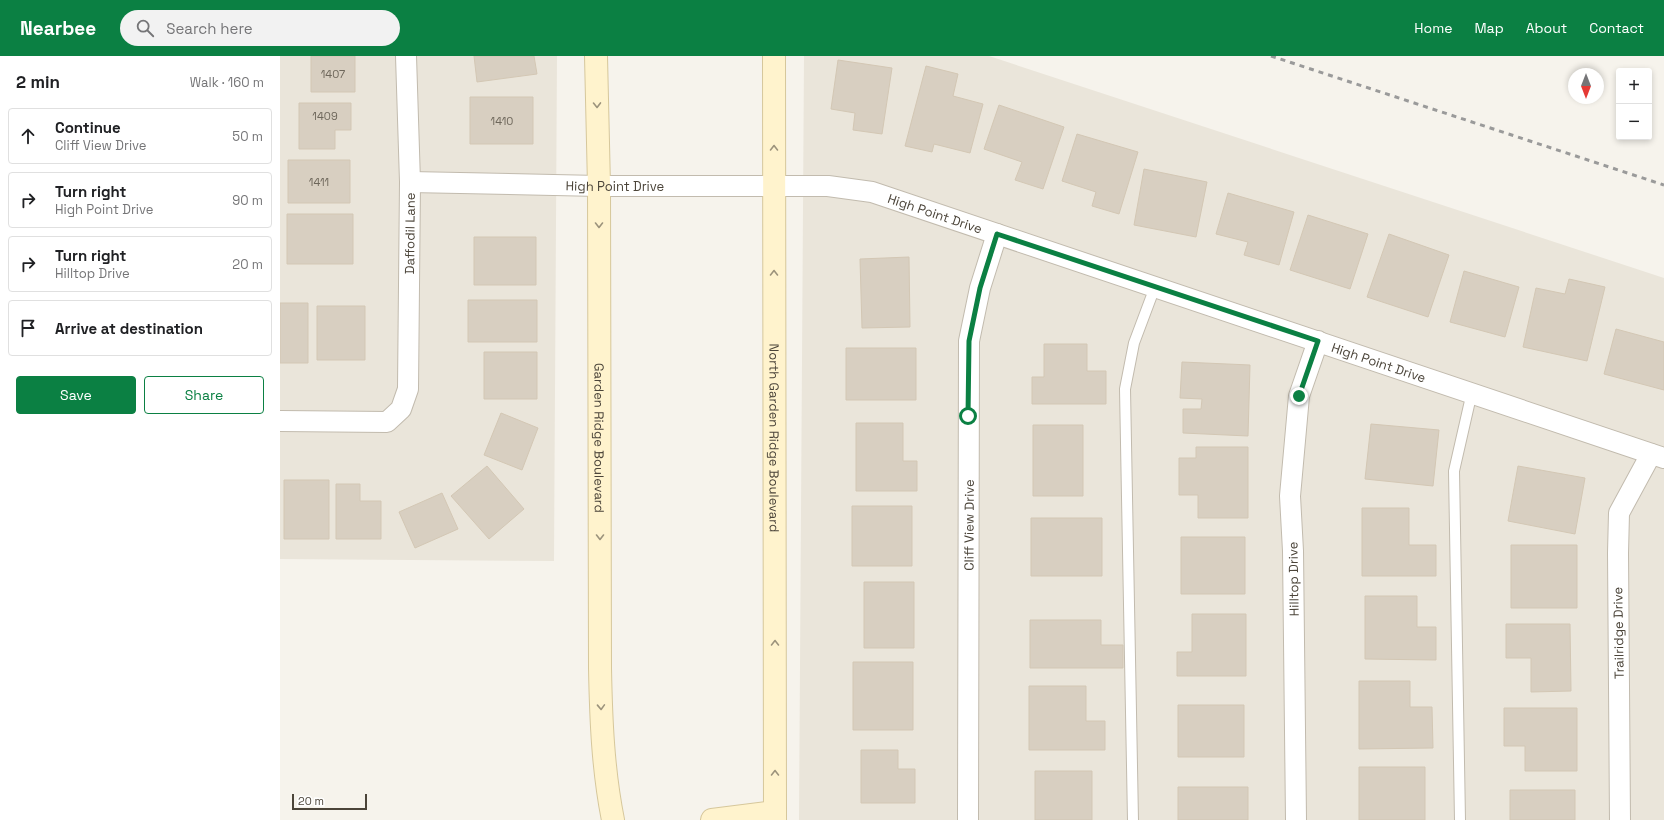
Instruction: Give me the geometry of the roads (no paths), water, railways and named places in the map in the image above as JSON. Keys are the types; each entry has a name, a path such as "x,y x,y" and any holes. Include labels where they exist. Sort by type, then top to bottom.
{"main road":[{"name":"Garden Ridge Boulevard","path":"596,56 599,186 600,668 602,748 613,820"},
{"name":"North Garden Ridge Boulevard","path":"774,56 775,816"},
{"path":"712,820 775,816"}],"street":[{"name":"Daffodil Lane","path":"280,421 386,422 400,409 408,389 410,182 406,56"},
{"name":"High Point Drive","path":"410,182 599,186 828,186 872,192 1472,392 1657,456"},
{"name":"Cliff View Drive","path":"968,820 969,341 980,288 997,234"},
{"name":"Hilltop Drive","path":"1296,820 1293,551 1290,496 1299,396 1318,341"},
{"name":"Trailridge Drive","path":"1620,820 1619,513 1657,456"}],"lane":[{"path":"1133,820 1125,389 1134,343 1155,286"},
{"path":"1460,820 1454,471 1472,392"}],"railway":[{"path":"1271,56 1664,185"}]}
